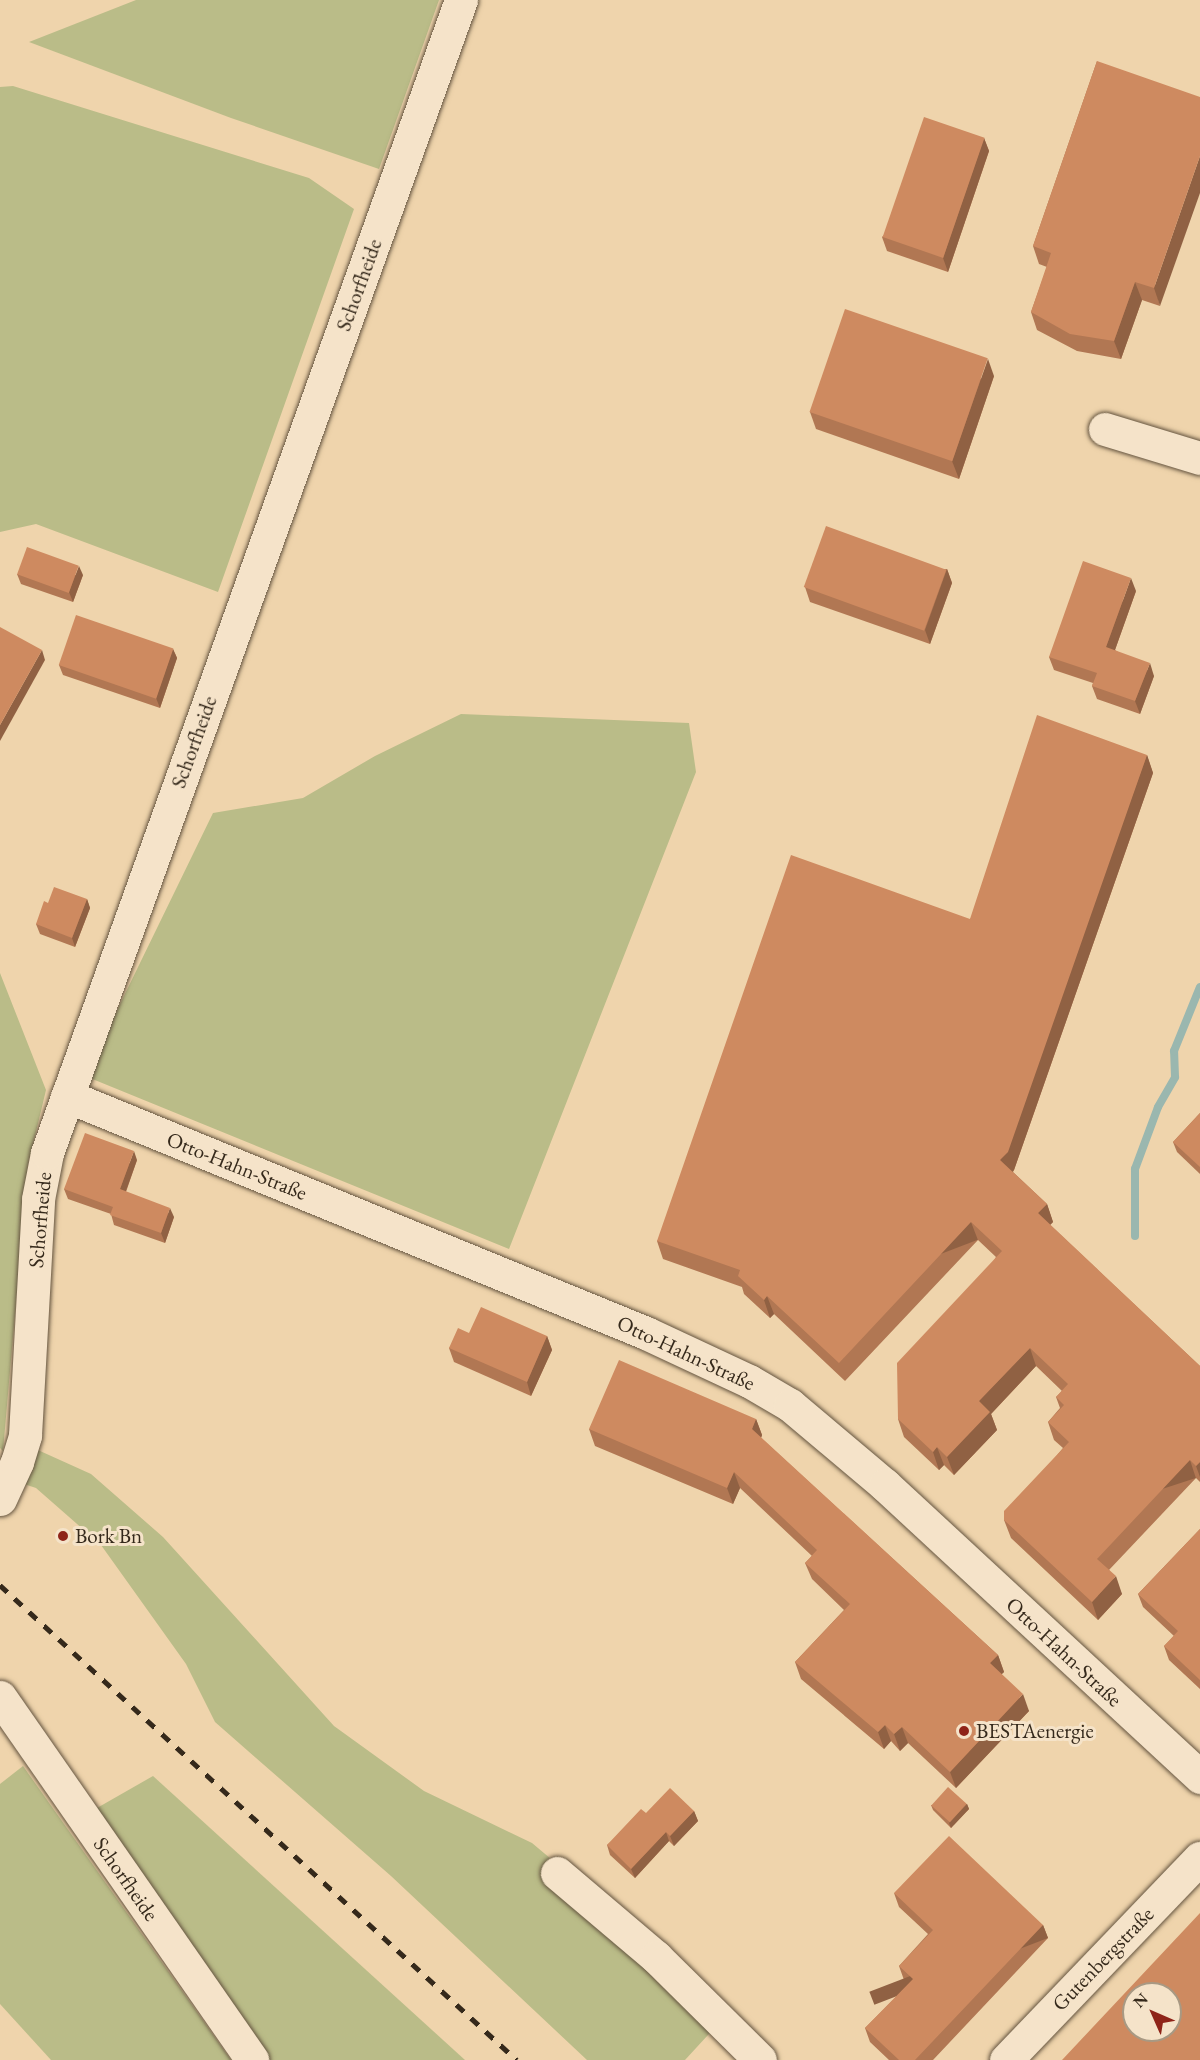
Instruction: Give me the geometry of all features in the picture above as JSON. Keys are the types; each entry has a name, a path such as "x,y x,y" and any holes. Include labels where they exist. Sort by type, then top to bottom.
{"street":[{"name":"Schorfheide","path":"0,1499 17,1462 25,1435 38,1199 47,1153 461,0"},
{"path":"1106,429 1200,458"},
{"name":"Otto-Hahn-Straße","path":"67,1096 627,1325 712,1363 790,1405 885,1485 1200,1777"},
{"name":"Schorfheide","path":"0,1697 252,2060"},
{"name":"Gutenbergstraße","path":"1006,2060 1200,1858"},
{"path":"557,1873 656,1957 760,2060"}],"green space":[{"path":"136,0 439,0 379,169 231,118 29,42"},
{"path":"13,86 309,178 354,209 218,592 36,524 0,532 0,87"},
{"path":"461,714 689,723 696,772 509,1249 85,1076 213,813 303,798 375,756"},
{"path":"0,973 46,1090 28,1165 3,1451 0,1448"},
{"path":"29,1446 91,1474 163,1537 334,1726 424,1791 532,1843 731,2010 685,2060 587,2060 391,1876 215,1722 186,1664 101,1545 36,1488 18,1482"},
{"path":"23,1766 231,2060 51,2060 0,2004 0,1784"},
{"path":"153,1776 465,2060 266,2060 83,1816"}],"building":[{"path":"1097,61 1200,97 1200,156 1154,288 1135,282 1114,341 1070,334 1031,312 1051,253 1033,246"},
{"path":"924,117 985,138 943,258 883,237"},
{"path":"845,309 988,358 952,461 810,412"},
{"path":"826,526 946,570 924,631 804,587"},
{"path":"27,547 79,566 69,593 17,574"},
{"path":"1083,561 1131,578 1106,647 1150,663 1135,701 1092,686 1097,673 1049,657"},
{"path":"76,615 173,649 156,699 59,665"},
{"path":"0,627 42,650 0,725"},
{"path":"1037,715 1147,755 1008,1152 1000,1160 1047,1204 1038,1213 1200,1366 1200,1462 1196,1466 1190,1460 1097,1559 1116,1576 1092,1602 1004,1520 1004,1511 1069,1442 1048,1422 1064,1405 1056,1397 1068,1384 1030,1348 979,1401 990,1412 947,1457 937,1447 933,1452 898,1419 897,1363 1002,1251 971,1222 839,1363 767,1296 764,1300 738,1276 740,1270 657,1241 791,855 970,919"},
{"path":"54,887 87,899 72,938 36,924 44,901 48,903"},
{"path":"1200,1113 1200,1167 1173,1142"},
{"path":"85,1133 134,1151 120,1189 170,1208 161,1233 110,1215 113,1207 64,1189"},
{"path":"481,1307 547,1336 527,1382 449,1348 458,1328 469,1333"},
{"path":"619,1360 756,1419 752,1429 998,1655 990,1663 1023,1694 950,1772 902,1727 894,1734 885,1725 878,1732 795,1662 850,1604 805,1563 817,1550 734,1472 727,1488 589,1429"},
{"path":"1200,1529 1200,1680 1164,1646 1178,1631 1138,1594"},
{"path":"948,1787 967,1804 950,1822 931,1806"},
{"path":"670,1788 694,1811 670,1836 666,1832 631,1869 607,1845 641,1809 646,1813"},
{"path":"949,1836 1043,1925 915,2060 899,2060 865,2028 913,1979 899,1966 933,1930 894,1893"},
{"path":"1200,1913 1200,2060 1062,2060 1122,1996 1122,2042 1182,2042 1182,1982 1135,1982"}],"waterway":[{"path":"1135,1236 1135,1169 1158,1107 1175,1077 1174,1051 1200,987"}],"railway":[{"path":"0,1585 517,2060"}],"place":[{"name":"Bork Bn","path":"63,1536"},
{"name":"BESTAenergie","path":"964,1731"}]}
